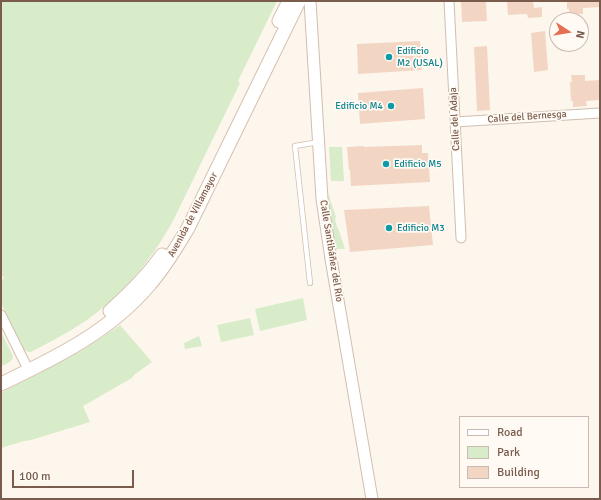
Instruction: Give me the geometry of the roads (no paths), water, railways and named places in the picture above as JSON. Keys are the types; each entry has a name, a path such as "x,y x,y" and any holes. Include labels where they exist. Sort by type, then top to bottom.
{"main road":[{"name":"Avenida de Villamayor","path":"1,384 98,322 122,301 160,257 179,227 289,1"},
{"name":"Avenida de Villamayor","path":"1,374 27,367 61,354 88,338 106,326 150,285 169,260 188,228 299,1"}],"street":[{"name":"Calle Santibáñez del Río","path":"310,1 322,198 372,499"},
{"name":"Calle del Adaja","path":"448,1 461,238"},
{"name":"Calle del Bernesga","path":"455,122 600,113"},
{"path":"1,315 27,367"}],"lane":[{"path":"310,283 295,146 319,142"}],"place":[{"name":"Edificio M2 (USAL)","path":"389,57"},
{"name":"Edificio M4","path":"391,106"},
{"name":"Edificio M5","path":"386,164"},
{"name":"Edificio M3","path":"389,228"}]}
